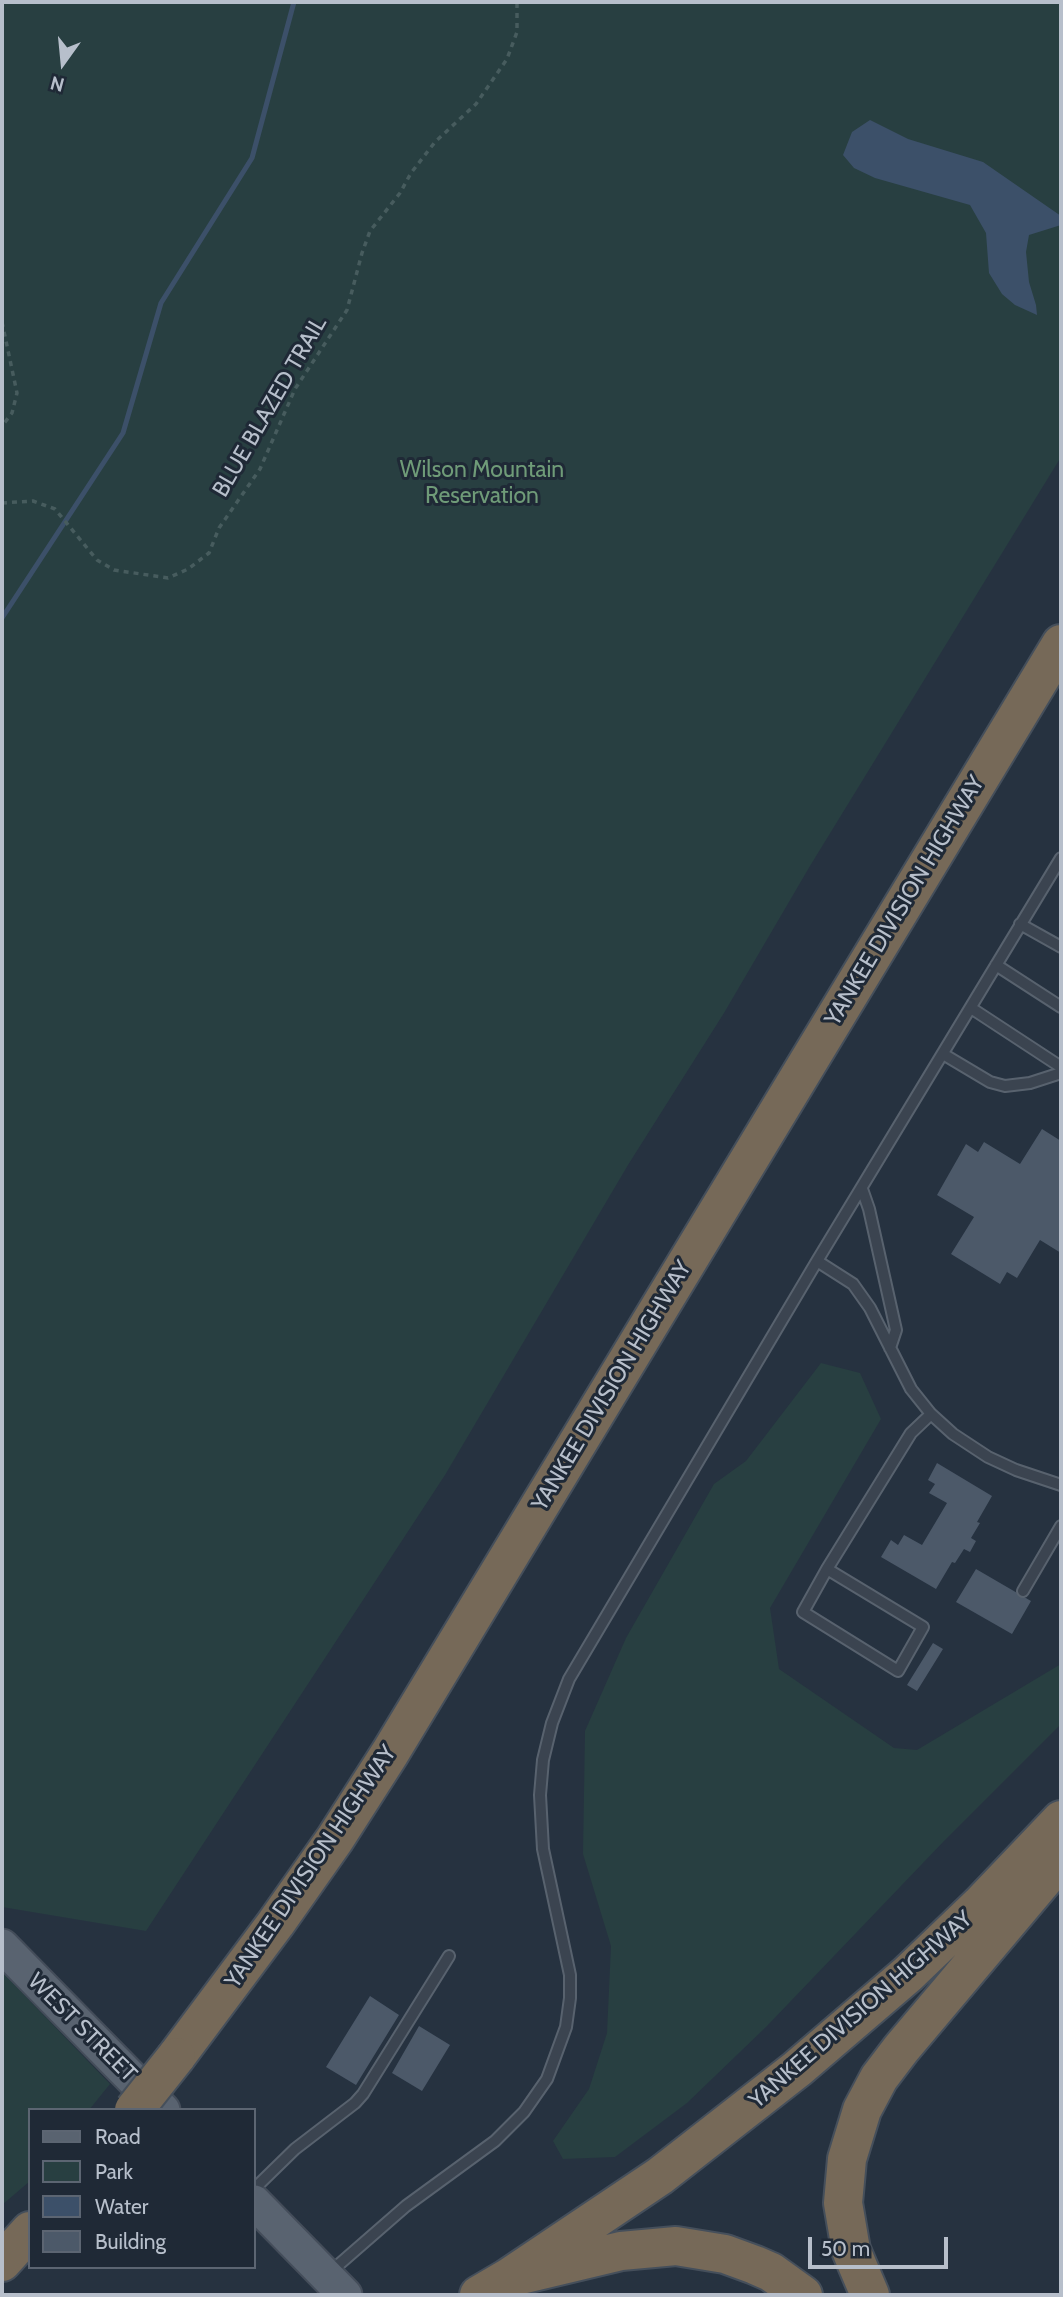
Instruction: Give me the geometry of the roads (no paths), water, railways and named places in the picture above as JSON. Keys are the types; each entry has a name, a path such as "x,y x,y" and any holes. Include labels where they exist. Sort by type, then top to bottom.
{"highway":[{"name":"YANKEE DIVISION HIGHWAY","path":"136,2108 276,1923 335,1839 390,1753 1061,644"},
{"name":"YANKEE DIVISION HIGHWAY","path":"493,2287 660,2176 797,2069 883,1997 980,1905 1061,1820"},
{"path":"870,2295 851,2250 843,2203 847,2159 862,2110 878,2078 1061,1859"},
{"path":"2,2224 28,2212"},
{"path":"2,2262 28,2233"},
{"path":"493,2287 621,2251 676,2246 725,2254 755,2265 803,2295"}],"main road":[{"name":"WEST STREET","path":"2,1946 161,2108"},
{"path":"256,2205 335,2286"}],"lane":[{"path":"335,2286 406,2206 495,2141 524,2112 547,2079 566,2027 570,1975 549,1882 540,1821 543,1760 552,1723 569,1679 817,1261 1061,858"},
{"path":"1050,877 1061,885"},
{"path":"1020,923 1061,947"},
{"path":"996,965 1061,1007"},
{"path":"971,1008 1061,1067"},
{"path":"943,1054 990,1082 1005,1086 1030,1083 1061,1073"},
{"path":"862,1189 869,1209 896,1330 890,1349"},
{"path":"817,1261 853,1284 870,1308 911,1389 931,1414 953,1434 989,1457 1016,1470 1061,1485"},
{"path":"827,1569 923,1628 898,1671 803,1612 827,1569 911,1433 931,1414"},
{"path":"1023,1591 1061,1526"},
{"path":"256,2187 295,2149 363,2094 450,1956"}],"water":[{"path":"870,120 908,139 983,162 1061,216 1061,225 1029,235 1026,252 1029,282 1037,315 1015,305 1002,294 989,273 986,233 970,205 875,178 854,168 843,155 852,132"}],"waterway":[{"path":"2,618 123,433 161,303 252,158 294,2"}],"park label":[{"name":"Wilson Mountain Reservation","path":"482,483"}]}
